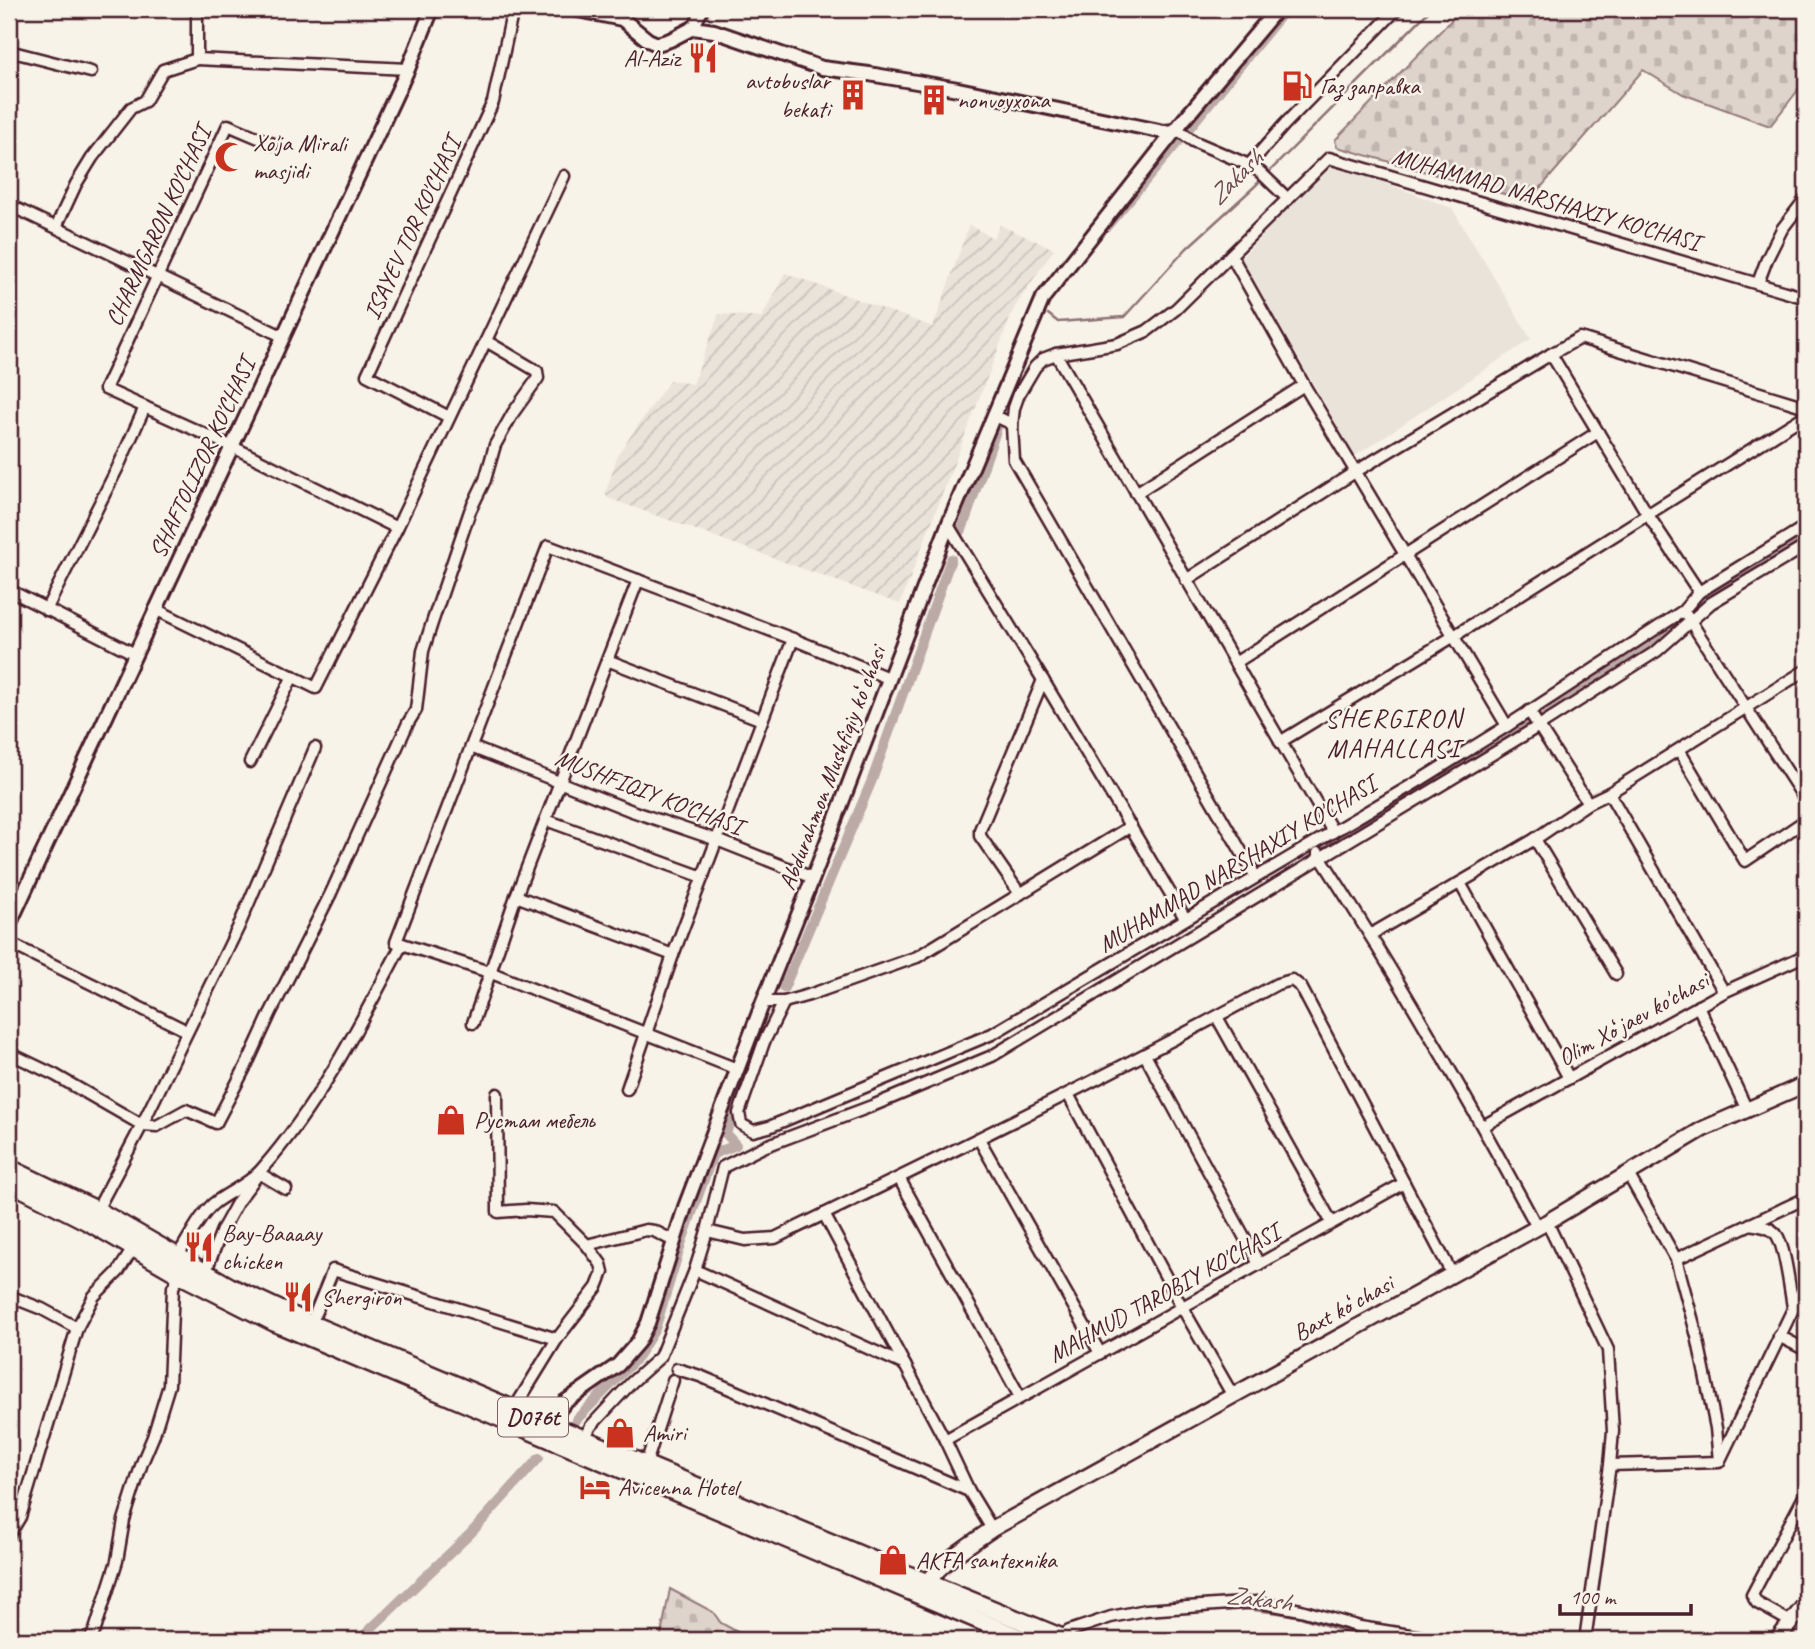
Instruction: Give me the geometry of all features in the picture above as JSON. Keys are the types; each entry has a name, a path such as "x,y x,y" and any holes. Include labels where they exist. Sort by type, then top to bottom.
{"main road":[{"name":"Baxt koʻchasi","path":"923,1589 938,1570 992,1530 1542,1225 1703,1129 1806,1084"},
{"name":"D076t","path":"9,1168 97,1210 181,1265 287,1328 923,1589 1065,1639"},
{"name":"D076t","path":"9,1182 134,1247 205,1273 311,1324 646,1464 923,1589 1025,1640"},
{"path":"1777,1640 1806,1602"}],"street":[{"path":"197,9 197,59"},
{"name":"SHAFTOLIZOR KO'CHASI","path":"9,925 408,69 432,9"},
{"name":"ISAYEV TOR KO'CHASI","path":"449,417 367,375 493,103 513,9"},
{"path":"573,9 622,19 657,44 693,27 703,9"},
{"name":"Abdurahmon Mushfiqiy koʻchasi","path":"548,1423 565,1402 618,1365 638,1342 648,1323 685,1207 737,1069 948,525 1043,298 1277,9"},
{"path":"1249,165 1284,125 1397,9"},
{"path":"693,27 714,31 822,68 958,89 1164,132 1178,132 1249,165 1284,195 1231,255 1176,309 1147,331 1117,344 1056,354 1044,359 1035,367 1019,394 1012,426 1014,460 1256,877"},
{"path":"9,51 91,72"},
{"path":"56,227 76,184 92,158 131,107 145,102 163,71 197,59 408,69"},
{"name":"CHARMGARON KO'CHASI","path":"145,407 105,389 228,125 273,144"},
{"name":"MUHAMMAD NARSHAXIY KO'CHASI","path":"1284,195 1329,158 1806,298"},
{"path":"155,609 316,688 397,528 564,176"},
{"path":"1758,283 1782,229 1806,198"},
{"path":"9,205 282,336"},
{"path":"1231,255 1304,385 1507,726"},
{"path":"1186,580 1356,472 1580,338 1806,407"},
{"path":"9,1053 55,1075 142,1125 157,1126 186,1110 216,1123 331,893 416,710 424,651 470,511 485,480 495,445 513,413 538,378 537,371 531,366 486,341"},
{"path":"1056,354 1333,832"},
{"path":"1551,354 1648,515 1699,592"},
{"path":"1136,493 1304,385"},
{"path":"46,610 145,407 397,528"},
{"path":"993,415 1012,426"},
{"path":"1280,742 1806,415"},
{"path":"1235,663 1598,432"},
{"path":"948,525 1185,918"},
{"name":"MUHAMMAD NARSHAXIY KO'CHASI","path":"784,1002 764,1042 739,1113 741,1124 753,1131 769,1127 992,1034 1507,726 1683,611 1699,592 1806,526"},
{"path":"737,1069 489,972 396,942 548,546 888,678"},
{"path":"584,1438 617,1397 660,1357 695,1270 723,1167 764,1147 992,1056 1539,726 1657,651 1712,603 1806,546"},
{"path":"473,1023 516,896 638,580"},
{"path":"9,590 135,654"},
{"path":"1683,611 1806,801"},
{"path":"627,1089 673,955 793,639"},
{"path":"607,660 762,720"},
{"path":"1370,935 1535,839 1588,803 1609,793 1806,670"},
{"path":"250,762 293,676"},
{"path":"1020,894 980,836 980,830 1043,680"},
{"path":"1530,711 1588,803"},
{"name":"MUSHFIQIY KO'CHASI","path":"471,747 632,811 717,840 813,878"},
{"path":"97,1210 142,1125 242,919 315,748"},
{"path":"1679,750 1745,861 1806,820"},
{"path":"1609,793 1724,992"},
{"path":"545,820 703,877"},
{"path":"763,1002 784,1002 809,995 918,957 1131,827"},
{"path":"1535,839 1616,974"},
{"path":"1313,844 1542,1225 1608,1350 1613,1431 1585,1640"},
{"path":"1460,883 1569,1078"},
{"path":"516,896 673,955"},
{"path":"9,943 181,1028"},
{"path":"205,1273 222,1230 238,1201 306,1112 356,1031 402,944"},
{"name":"Olim Xoʻjaev ko'chasi","path":"1483,1126 1724,992 1806,955"},
{"path":"707,1231 745,1241 775,1238 979,1139 1285,981 1292,981 1301,987 1452,1274"},
{"path":"1698,1006 1747,1110"},
{"path":"1217,1017 1332,1223"},
{"path":"1145,1055 1259,1264"},
{"path":"497,1094 498,1212 554,1212 587,1245 601,1264 603,1272 597,1287 557,1339 514,1409"},
{"path":"1068,1094 1233,1396"},
{"path":"979,1139 1100,1353"},
{"path":"259,1173 286,1189"},
{"path":"90,1640 117,1561 124,1520 169,1385 173,1287 202,1218 212,1205 259,1173"},
{"path":"1628,1174 1676,1259 1697,1336 1713,1414 1719,1462"},
{"path":"899,1178 1020,1397"},
{"name":"MAHMUD TAROBIY KO'CHASI","path":"945,1440 1404,1183"},
{"path":"1676,1259 1806,1198"},
{"path":"824,1214 992,1530"},
{"path":"1749,1224 1766,1227 1776,1234 1782,1246 1793,1307"},
{"path":"587,1245 646,1230 674,1241"},
{"path":"9,1535 20,1517 77,1328 94,1296 118,1272 134,1247"},
{"path":"311,1324 333,1270 557,1339"},
{"path":"695,1270 905,1365"},
{"path":"1719,1462 1806,1282"},
{"path":"9,1296 42,1309 77,1328"},
{"path":"1779,1336 1806,1350"},
{"path":"677,1369 969,1491"},
{"path":"646,1464 673,1380"},
{"path":"1610,1465 1719,1462"},
{"path":"1791,1622 1758,1603 1752,1595 1806,1493"},
{"path":"1065,1639 1069,1631 1111,1617 1146,1610 1257,1602 1301,1610 1360,1627 1441,1640"}],"shaded area":[{"path":"1331,163 1452,208 1531,339 1355,456 1241,258"},
{"path":"969,225 993,238 1000,225 1054,249 1014,308 900,604 608,498 605,494 618,454 670,380 693,384 719,314 762,317 785,273 933,327"}],"green space":[{"path":"1462,9 1806,9 1806,80 1770,126 1683,94 1643,70 1529,201 1337,147 1335,140"},
{"path":"670,1589 713,1612 721,1623 752,1640 660,1640"}],"waterway":[{"path":"1107,226 1286,9"},
{"name":"Zakash","path":"1048,314 1058,322 1124,317 1187,248 1254,187 1431,9"},
{"path":"962,530 997,428"},
{"path":"1541,714 1653,643 1718,587 1806,536"},
{"path":"784,988 872,780 951,559"},
{"path":"1331,843 1528,723"},
{"path":"576,1420 636,1359 655,1329 713,1154 736,1145 726,1134 751,1067"},
{"path":"359,1640 471,1533 539,1458"},
{"name":"Zakash","path":"1238,1608 1301,1617 1349,1633 1395,1640"},
{"name":"Zakash","path":"1078,1635 1101,1625"}],"place":[{"name":"Al-Aziz","path":"703,58"},
{"name":"Газ заправка","path":"1297,86"},
{"name":"avtobuslar bekati","path":"853,95"},
{"name":"nonvoyxona","path":"934,100"},
{"name":"Xo'ja Mirali masjidi","path":"230,157"},
{"name":"Рустам мебель","path":"451,1120"},
{"name":"Bay-Baaaay chicken","path":"199,1247"},
{"name":"Shergiron","path":"298,1297"},
{"name":"Amiri","path":"620,1433"},
{"name":"Avicenna Hotel","path":"595,1487"},
{"name":"AKFA santexnika","path":"893,1560"}],"district":[{"name":"SHERGIRON MAHALLASI","path":"1394,733"}]}
